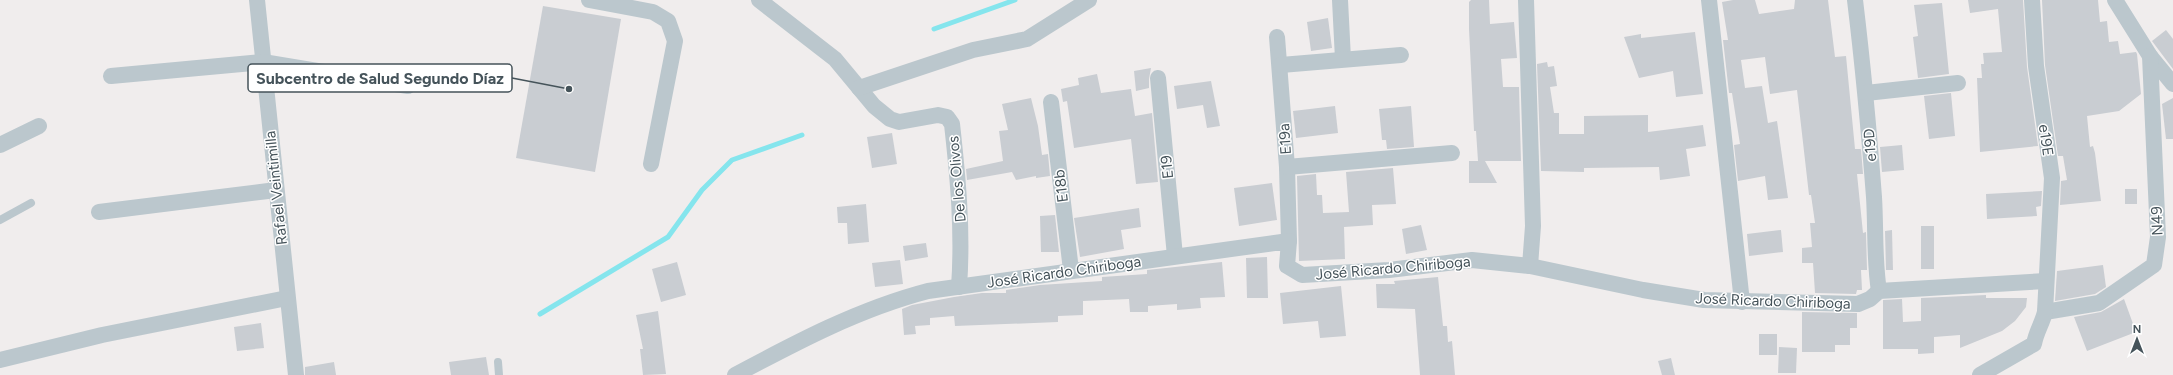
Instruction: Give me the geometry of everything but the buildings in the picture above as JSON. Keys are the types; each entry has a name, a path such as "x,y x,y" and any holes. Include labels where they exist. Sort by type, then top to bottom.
{"street":[{"name":"Rafael Veintimilla","path":"257,0 286,298 296,375"},
{"path":"589,0 653,12 668,21 675,41 651,164"},
{"name":"De los Olivos","path":"760,0 835,60 874,106 890,119 899,122 938,115 947,117 952,124 960,199 962,252 959,287"},
{"path":"859,88 973,50 1027,39 1089,0"},
{"path":"1340,0 1343,59"},
{"path":"1526,0 1533,226 1530,266"},
{"path":"1709,0 1742,302"},
{"name":"e19D","path":"1855,0 1866,93 1874,204 1875,267 1879,291"},
{"name":"e19E","path":"2032,0 2036,66 2052,178 2045,312"},
{"path":"2115,0 2150,56 2173,84"},
{"name":"E19a","path":"1277,37 1281,65 1287,167 1289,241"},
{"path":"1281,65 1401,55"},
{"name":"N49","path":"2045,312 2099,303 2154,265 2158,237 2150,56"},
{"path":"111,76 263,62 408,86"},
{"name":"E19","path":"1158,78 1176,256"},
{"path":"1866,93 1958,83"},
{"name":"E18b","path":"1051,102 1071,270"},
{"path":"0,145 39,126"},
{"path":"1287,167 1452,153"},
{"path":"99,212 276,190"},
{"name":"José Ricardo Chiriboga","path":"735,375 793,343 864,311 891,301 928,292 1071,270 1289,241 1287,266 1302,275 1389,270 1472,260 1530,266 1651,292 1704,300 1858,304 1870,299 1879,291"},
{"path":"1879,291 2046,281"},
{"path":"0,360 102,335 286,298"},
{"path":"1980,375 2034,344 2036,332 2045,312"}],"lane":[{"path":"0,220 31,203"},
{"path":"498,362 499,375"}],"waterway":[{"path":"934,29 1015,0"},
{"path":"540,314 668,237 702,190 732,160 802,135"}],"place":[{"name":"Subcentro de Salud Segundo Díaz","path":"569,89"}]}
